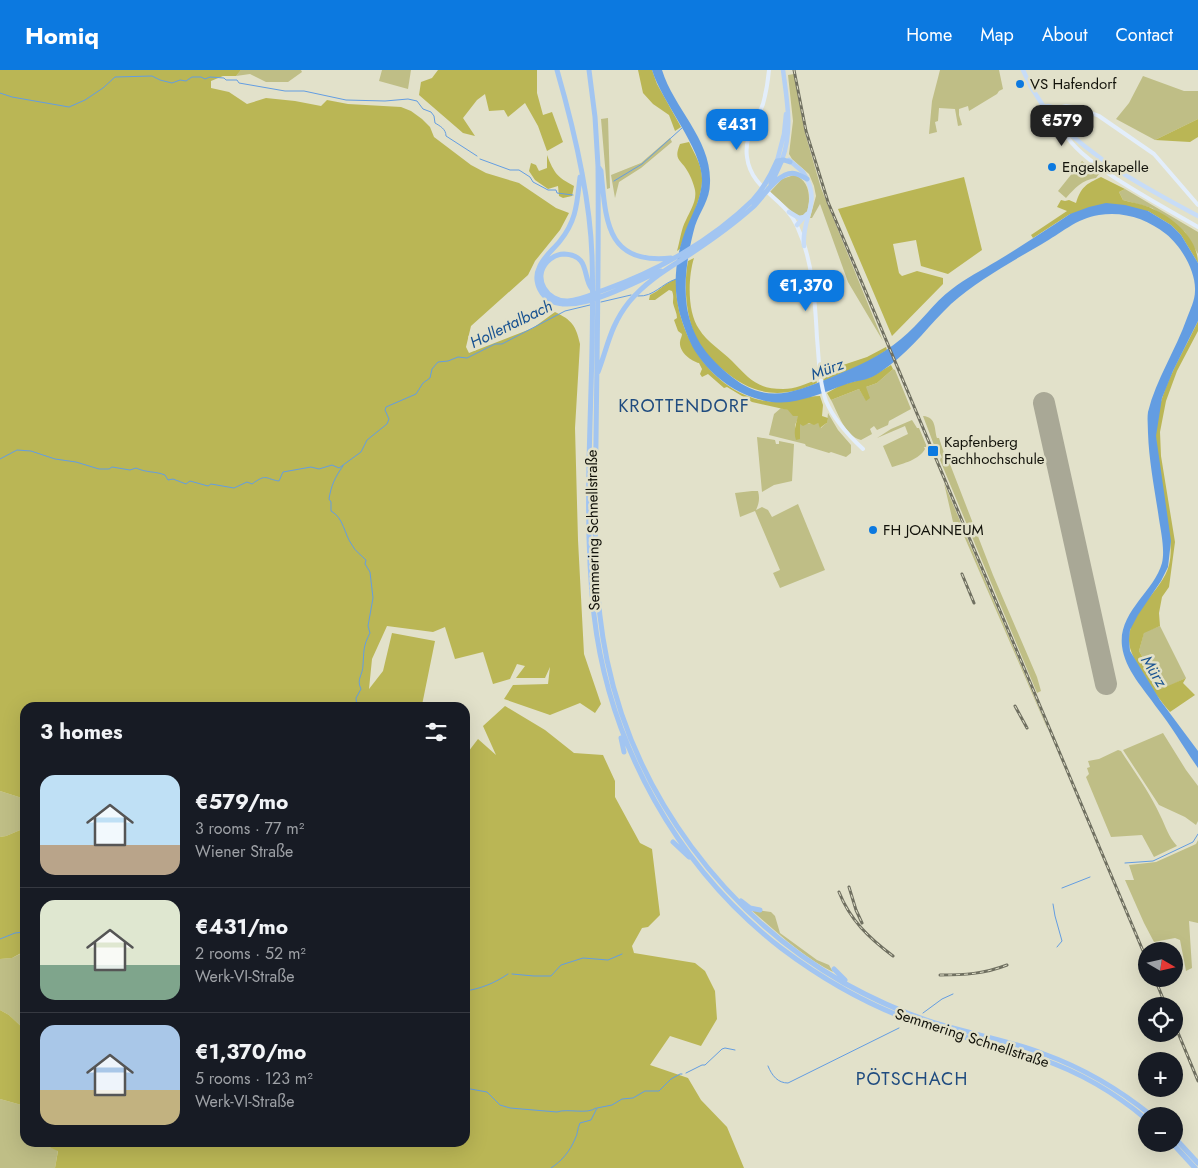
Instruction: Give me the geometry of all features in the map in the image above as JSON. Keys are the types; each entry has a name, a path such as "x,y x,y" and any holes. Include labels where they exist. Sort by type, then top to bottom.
{"highway":[{"name":"Semmering Schnellstraße","path":"557,70 581,169 591,240 595,292"},
{"name":"Semmering Schnellstraße","path":"589,70 595,117 598,166 590,524 594,617 602,664 619,723 652,798 696,864 748,920 804,964 870,1002 900,1016 1042,1059 1064,1068 1094,1083 1138,1113"},
{"path":"597,375 612,329 638,292 666,269 705,245 746,213 765,190 785,152 788,136 789,118 783,70"},
{"path":"780,161 786,98"},
{"path":"785,152 790,162 803,172 807,179"},
{"path":"780,161 790,162"},
{"path":"598,166 601,171 606,218 617,242 625,250 639,256 668,260"},
{"path":"581,169 578,202 573,221 540,265 537,280 544,296 558,304 575,304 595,292 629,280 674,258 706,238 787,174 797,174 807,179"},
{"path":"595,292 589,286 585,268 575,257 568,254 556,256 544,266 541,277 542,284 554,298 562,300 570,300 595,292 666,269"},
{"name":"Semmering Schnellstraße","path":"595,314 597,375 597,580 600,616 607,661 619,706 635,749 660,800 703,862 747,912 806,960 866,995 931,1024"},
{"path":"619,723 624,752"},
{"path":"673,842 696,864"},
{"path":"722,884 744,904 760,910"},
{"path":"834,969 840,977 858,987 866,995"},
{"name":"Semmering Schnellstraße","path":"941,1027 1015,1044 1044,1054 1073,1066 1121,1093 1140,1107"},
{"path":"1183,1147 1198,1163"},
{"path":"1180,1152 1195,1168"}],"main road":[{"path":"769,70 764,100 748,138 747,159 749,169 760,186 789,212 805,220"},
{"path":"1023,70 1044,107"},
{"path":"1044,107 1050,106 1054,109 1067,106 1079,108 1099,116 1154,154 1198,205"},
{"path":"1044,107 1041,112 1043,118 1049,120 1053,118"},
{"path":"1053,118 1054,109"},
{"path":"1053,118 1086,149 1107,164 1198,216"},
{"path":"1064,129 1069,140 1082,154 1143,195 1198,227"},
{"path":"807,179 812,195 802,235 812,280 820,376 826,401 841,426 863,449"},
{"path":"789,212 797,225 804,246"},
{"path":"797,225 800,226 805,220"}],"shaded area":[{"path":"0,70 241,70 236,76 223,76 211,81 211,88 229,92 247,104 266,98 321,106 327,100 348,104 401,107 422,119 430,127 434,137 471,165 486,173 519,183 556,208 569,213 560,230 535,261 528,275 471,326 466,347 469,353 533,328 555,312 566,318 577,333 580,344 575,428 578,540 584,654 601,704 595,713 580,703 550,715 504,699 513,685 548,684 550,667 545,678 516,678 525,666 517,664 510,679 493,684 483,652 455,659 445,627 433,632 387,626 372,659 369,689 383,671 392,633 435,641 423,702 20,702 20,797 0,791"},
{"path":"241,70 301,70 302,72 288,82 266,82 250,74 236,76"},
{"path":"382,70 411,70 408,89 379,81"},
{"path":"438,70 537,70 537,93 543,115 552,112 563,142 547,151 538,126 525,103 508,117 504,110 489,111 485,94 477,100 463,118 475,136 463,133 419,95 421,82 432,78"},
{"path":"638,70 652,70 657,84 681,127 675,131 669,115 653,104 643,93"},
{"path":"940,70 999,70 1003,89 969,111 968,106 959,109 962,125 958,126 955,109 939,108 938,121 935,122 937,132 929,134 932,101"},
{"path":"794,74 805,133 821,188 883,341 848,282 820,204 812,218 810,218 816,196 814,186 809,174 789,154 793,121 788,75"},
{"path":"1143,76 1184,91 1198,91 1198,119 1155,140 1116,119 1129,103"},
{"path":"608,118 610,188 607,189 601,119"},
{"path":"1198,119 1198,137 1190,142 1155,140"},
{"path":"670,138 672,142 641,168 619,182 615,198 611,175 641,163"},
{"path":"689,142 701,168 702,186 694,213 680,249 677,251 683,227 695,198 695,190 691,179 677,154 680,144"},
{"path":"547,155 557,174 574,186 572,196 563,198 559,196 558,186 548,189 535,180 529,171 531,163 536,165 539,171 547,168"},
{"path":"1082,161 1099,174 1096,178 1079,185 1066,198 1058,191"},
{"path":"794,175 799,177 806,185 809,195 807,212 801,217 796,215 770,192 782,179"},
{"path":"964,177 982,250 948,274 921,266 916,240 893,244 899,273 902,276 917,271 943,278 943,284 892,336 838,209"},
{"path":"1101,177 1125,189 1119,192 1123,200 1149,207 1161,213 1183,230 1194,246 1198,263 1181,235 1171,225 1148,211 1070,214 1033,238 1031,235 1067,211 1057,207 1061,200 1069,200 1076,203 1085,187"},
{"path":"1125,189 1198,232 1198,254 1185,232 1152,208 1123,200 1119,192"},
{"path":"694,258 690,284 692,313 695,322 706,338 759,385 787,389 816,380 817,383 791,392 767,392 744,385 711,359 696,338 689,317 686,282 688,261"},
{"path":"676,279 677,300 682,321 702,360 717,376 734,389 753,398 774,402 820,396 823,405 822,416 828,418 827,423 820,428 818,423 814,425 809,423 803,426 800,424 800,439 796,440 795,431 798,416 793,416 788,410 752,402 727,387 724,388 708,374 702,377 700,374 702,369 699,363 689,358 681,349 682,334 678,331 674,320 677,318 677,314 673,303 672,291 669,290 655,300 649,300 650,295"},
{"path":"1198,321 1198,331 1177,371 1166,401 1160,432 1161,456 1175,542 1169,587 1162,597 1159,613 1160,626 1144,633 1139,651 1161,689 1186,678 1183,683 1195,695 1170,712 1139,668 1130,649 1129,641 1130,630 1134,620 1160,584 1169,565 1170,540 1156,447 1157,421 1164,392 1170,377"},
{"path":"886,347 887,350 866,363 824,381 823,378 831,369 867,357"},
{"path":"891,365 893,369 877,383 866,387 870,398 866,401 859,389 831,400 827,393 841,385 871,377"},
{"path":"893,369 911,409 889,421 888,425 877,430 874,426 870,429 872,434 861,440 855,438 846,429 831,400 859,389 866,400 866,387 877,383"},
{"path":"781,408 799,416 795,425 795,436 800,439 800,424 818,423 821,428 827,423 828,413 838,430 851,445 851,453 846,457 769,435 774,414"},
{"path":"923,416 933,421 937,438 939,438 946,459 948,459 993,575 1037,677 1041,691 1037,693 940,460 941,457 943,460 940,453 937,453"},
{"path":"912,420 917,428 919,428 927,447 924,447 923,453 915,458 892,467 883,446 908,434 905,426 877,438 891,429"},
{"path":"757,437 775,440 776,444 779,444 779,441 794,444 792,481 774,485 762,492"},
{"path":"944,483 1047,728 958,522 953,522"},
{"path":"758,491 759,494 756,510 762,507 768,510 772,517 798,504 825,570 780,588 773,573 780,570 755,511 740,517 735,493"},
{"path":"1160,626 1186,678 1161,690 1139,651 1144,632"},
{"path":"505,706 545,730 574,753 603,755 615,781 615,797 640,843 652,849 660,915 648,927 642,928 632,946 634,953 695,963 705,971 715,991 717,1019 701,1046 670,1036 650,1065 688,1078 701,1100 727,1127 744,1168 55,1168 58,1151 49,1147 470,1147 470,749 478,739 496,755 483,726"},
{"path":"1163,733 1198,786 1198,821 1196,825 1185,817 1159,805 1123,750"},
{"path":"1118,750 1121,751 1147,790 1169,835 1177,846 1154,857 1142,835 1111,837 1086,777 1089,774 1087,768 1090,767 1088,761 1099,759"},
{"path":"0,791 20,797 20,830 0,837"},
{"path":"20,830 20,954 12,958 0,959 0,837"},
{"path":"1198,840 1198,923 1189,921 1192,968 1186,971 1183,942 1175,938 1154,942 1125,880 1134,880 1129,865 1156,862 1196,844"},
{"path":"750,909 771,912 775,916 780,933 817,960 829,965 833,972 801,952"},
{"path":"20,954 20,1025 9,1015 0,1010 0,959 12,958"},
{"path":"0,1010 9,1015 20,1025 20,1105 0,1099"},
{"path":"0,1099 20,1105 20,1147 49,1147 58,1150 55,1168 0,1168"}],"water":[{"name":"Mürz","path":"652,70 662,70 675,98 699,139 709,167 710,189 695,226 687,266 686,298 690,319 696,337 712,359 727,373 754,390 779,393 804,388 877,356 908,333 957,285 1016,250 1070,214 1089,207 1106,203 1125,205 1148,211 1171,225 1181,235 1198,263 1198,321 1162,398 1156,436 1171,541 1168,567 1138,615 1130,630 1129,640 1130,651 1160,700 1198,751 1198,768 1131,671 1122,646 1122,634 1125,623 1158,573 1163,558 1152,476 1148,412 1195,294 1193,275 1177,245 1159,229 1135,217 1108,214 1083,219 972,287 951,304 914,344 890,365 872,377 789,402 763,400 750,396 725,383 705,365 692,346 682,321 676,296 676,271 680,246 700,192 702,181 701,168"}],"waterway":[{"path":"0,93 12,97 69,107 85,100 115,77 152,76 172,83 180,80 186,81 192,77 205,79 210,77 224,78 226,80 237,80 239,83 285,91 304,91 346,100 385,101 408,99 417,101 423,109 431,112 435,123 444,130 446,136 477,156"},
{"path":"614,181 642,164 682,128"},
{"path":"480,159 510,170 519,170 530,177 533,182 548,190 556,190 557,193 573,195"},
{"name":"Hollertalbach","path":"638,296 649,294 676,279"},
{"name":"Hollertalbach","path":"601,302 631,295"},
{"name":"Hollertalbach","path":"0,459 17,450 31,451 55,459 76,462 99,469 109,469 112,467 130,470 136,468 165,475 168,480 173,479 186,484 190,481 208,486 211,484 234,488 247,482 252,484 263,478 279,481 283,472 311,467 319,469 332,465 339,468 361,452 367,440 387,424 389,419 385,410 386,407 416,394 423,383 430,378 432,369 438,362 458,357 467,358 495,344 502,344 565,311 590,305"},
{"path":"343,466 331,490 329,499 331,511 339,518 353,547 366,560 365,564 370,572 373,598 368,626 370,633 365,645 363,668 359,680 361,689 356,698 356,702"},
{"path":"1125,863 1153,861 1193,842 1198,834"},
{"path":"1062,888 1090,877"},
{"path":"1053,904 1062,941 1057,947"},
{"path":"0,939 20,932"},
{"path":"512,974 551,976 561,965 583,958 608,960 622,954"},
{"path":"470,990 487,985 508,974"},
{"path":"923,1013 942,999 953,994"},
{"path":"768,1066 776,1078 781,1082 788,1083 899,1028"},
{"path":"686,1073 705,1065 722,1049 735,1050"},
{"path":"551,1168 571,1148 580,1123 591,1120 597,1108 612,1105 622,1099 633,1098 645,1091 659,1091 671,1079 682,1074"},
{"path":"470,1089 487,1092 500,1105 510,1108 557,1112 588,1111 596,1108"}],"runway":[{"path":"1044,403 1106,684"}],"railway":[{"path":"794,70 806,131 828,202 1139,942"},
{"path":"962,574 974,603"},
{"path":"1015,706 1027,728"},
{"path":"849,887 862,923"},
{"path":"839,892 843,902 861,928 893,956"},
{"path":"940,975 974,973 1007,965"},
{"path":"1159,988 1162,997"},
{"path":"1182,1042 1198,1081"}],"place":[{"name":"VS Hafendorf","path":"1020,84"},
{"name":"Engelskapelle","path":"1052,167"},
{"name":"Kapfenberg Fachhochschule","path":"933,451"},
{"name":"FH JOANNEUM","path":"873,530"}],"district":[{"name":"KROTTENDORF","path":"684,406"},
{"name":"PÖTSCHACH","path":"912,1079"}]}
